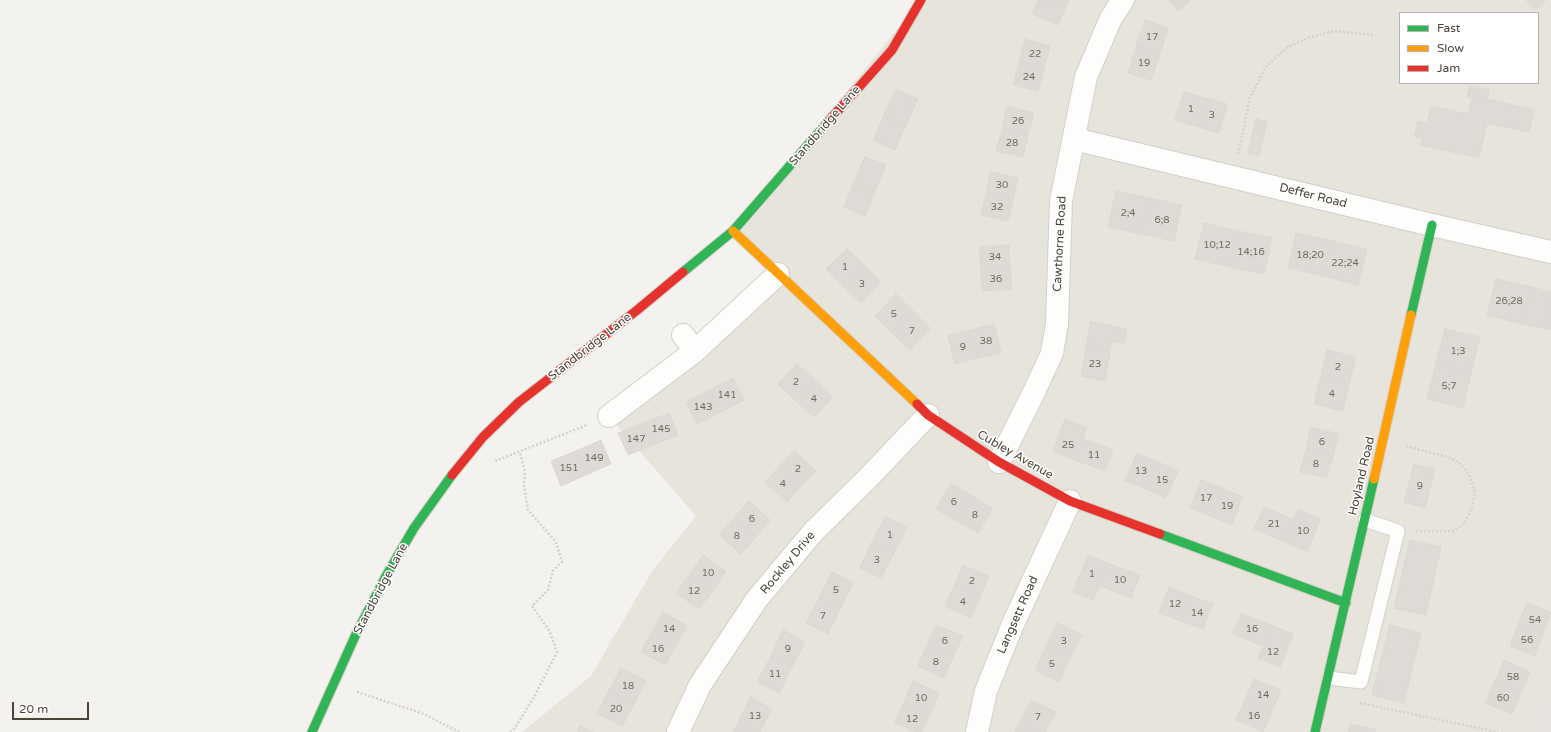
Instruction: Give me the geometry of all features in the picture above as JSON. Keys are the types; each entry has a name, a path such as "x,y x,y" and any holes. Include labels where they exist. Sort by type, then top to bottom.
{"street":[{"name":"Standbridge Lane","path":"312,732 356,634 386,576 414,528 448,480 483,437 518,402 636,311 733,231 892,50 921,0"},
{"name":"Cawthorne Road","path":"999,462 1052,353 1057,324 1061,201 1086,77 1111,18 1123,0"},
{"name":"Deffer Road","path":"1074,139 1551,252"},
{"name":"Hoyland Road","path":"1315,732 1329,678 1432,225"},
{"name":"Cubley Avenue","path":"733,231 928,415 999,462 1070,501 1346,603"},
{"path":"609,416 689,343 778,274"},
{"name":"Rockley Drive","path":"678,732 700,685 757,599 814,531 867,479 928,415"},
{"name":"Langsett Road","path":"977,732 986,691 1013,624 1070,501"}],"lane":[{"path":"1329,678 1361,682 1398,530 1365,520"}],"path":[{"path":"1234,177 1250,98 1265,68 1286,48 1310,37 1334,31 1374,35"},
{"path":"491,463 609,416"},
{"path":"1383,440 1448,457 1461,464 1469,475 1475,492 1472,508 1464,524 1452,531 1398,530"},
{"path":"510,732 514,729 533,699 557,652 550,632 532,606 548,590 553,572 562,562 556,542 528,510 524,486 525,472 520,452"},
{"path":"333,685 424,714 459,732"},
{"path":"1324,696 1498,732"}],"shaded area":[{"path":"921,0 1551,0 1551,732 522,732 591,676 652,571 696,516 609,416 777,274 733,231"},
{"path":"1551,664 1551,732 1526,732"}],"building":[{"path":"1038,0 1057,0 1067,4 1058,25 1032,14"},
{"path":"1057,0 1069,0 1067,4"},
{"path":"1169,0 1191,0 1178,11"},
{"path":"1526,0 1546,0 1536,10"},
{"path":"1145,20 1168,28 1160,54 1136,46"},
{"path":"1025,39 1050,46 1044,69 1019,62"},
{"path":"1136,46 1160,54 1151,80 1128,73"},
{"path":"1019,62 1044,69 1038,91 1013,85"},
{"path":"1470,86 1489,90 1487,99 1534,110 1529,132 1487,123 1479,158 1421,145 1422,138 1414,136 1418,121 1427,123 1431,106 1468,114 1472,98 1467,97"},
{"path":"896,89 918,99 906,125 884,115"},
{"path":"1184,92 1206,98 1198,127 1175,120"},
{"path":"1206,98 1227,104 1219,133 1198,127"},
{"path":"1007,106 1034,113 1028,135 1002,129"},
{"path":"884,115 906,125 895,150 873,140"},
{"path":"1256,119 1267,122 1259,156 1248,153"},
{"path":"1002,129 1028,135 1023,157 996,151"},
{"path":"865,157 886,165 875,191 854,182"},
{"path":"990,172 1018,178 1013,200 986,193"},
{"path":"854,182 875,191 865,216 844,207"},
{"path":"1116,191 1149,198 1141,234 1108,227"},
{"path":"986,193 1013,200 1008,221 981,215"},
{"path":"1149,198 1182,205 1174,241 1141,234"},
{"path":"1204,223 1238,231 1230,267 1195,259"},
{"path":"1238,231 1272,238 1264,274 1230,267"},
{"path":"1296,233 1332,241 1323,276 1288,268"},
{"path":"1332,241 1367,249 1358,285 1323,276"},
{"path":"1009,245 1010,267 981,269 979,247"},
{"path":"847,249 864,265 843,286 826,269"},
{"path":"864,265 881,282 861,303 843,286"},
{"path":"1010,267 1012,289 982,291 981,269"},
{"path":"1496,279 1531,287 1522,324 1487,315"},
{"path":"1531,287 1551,292 1551,330 1522,324"},
{"path":"896,294 914,312 892,333 875,316"},
{"path":"914,312 931,329 910,350 892,333"},
{"path":"1091,322 1127,329 1124,343 1112,341 1110,352 1086,347"},
{"path":"994,324 1001,353 978,358 971,330"},
{"path":"1445,329 1480,337 1471,373 1436,364"},
{"path":"971,330 978,358 955,364 948,336"},
{"path":"1086,347 1110,352 1105,381 1081,376"},
{"path":"1327,350 1356,357 1349,384 1321,377"},
{"path":"797,364 815,380 796,401 778,384"},
{"path":"1436,364 1471,373 1463,408 1427,399"},
{"path":"1321,377 1349,384 1343,411 1314,404"},
{"path":"733,378 744,400 721,412 709,390"},
{"path":"815,380 833,397 814,417 796,401"},
{"path":"709,390 721,412 697,424 686,402"},
{"path":"669,413 678,435 653,445 644,423"},
{"path":"1065,419 1087,428 1075,460 1053,451"},
{"path":"644,423 653,445 628,455 618,433"},
{"path":"1311,427 1339,434 1333,456 1306,449"},
{"path":"1083,439 1113,450 1105,471 1075,460"},
{"path":"601,440 611,464 586,475 576,451"},
{"path":"1306,449 1333,456 1327,478 1300,472"},
{"path":"576,451 586,475 561,486 551,461"},
{"path":"794,451 816,471 801,486 780,466"},
{"path":"1137,453 1158,462 1146,489 1125,481"},
{"path":"1158,462 1178,471 1166,498 1146,489"},
{"path":"1414,464 1435,469 1425,508 1404,502"},
{"path":"780,466 801,486 787,502 765,482"},
{"path":"1201,480 1222,488 1211,516 1190,508"},
{"path":"951,483 972,496 957,521 936,509"},
{"path":"1222,488 1243,497 1232,525 1211,516"},
{"path":"972,496 993,508 978,533 957,521"},
{"path":"749,501 770,520 756,537 734,518"},
{"path":"1264,507 1294,520 1285,542 1254,529"},
{"path":"1298,509 1321,519 1307,551 1285,542"},
{"path":"885,517 907,527 894,553 872,542"},
{"path":"734,518 756,537 741,554 719,534"},
{"path":"1410,540 1441,547 1426,615 1394,608"},
{"path":"872,542 894,553 881,578 860,568"},
{"path":"703,555 726,572 713,590 690,574"},
{"path":"1088,555 1107,563 1094,600 1073,592"},
{"path":"1107,563 1140,575 1131,598 1099,585"},
{"path":"963,565 989,576 980,597 954,586"},
{"path":"832,572 853,583 840,609 819,598"},
{"path":"690,574 713,590 699,609 676,593"},
{"path":"954,586 980,597 971,618 945,606"},
{"path":"1169,587 1191,596 1181,621 1159,613"},
{"path":"1191,596 1213,604 1203,629 1181,621"},
{"path":"819,598 840,609 828,634 806,623"},
{"path":"1527,603 1551,612 1543,634 1518,624"},
{"path":"663,612 687,626 676,646 652,632"},
{"path":"1241,613 1271,625 1263,646 1233,634"},
{"path":"1057,623 1082,635 1070,658 1046,647"},
{"path":"1518,624 1543,634 1535,656 1510,646"},
{"path":"936,625 963,636 953,657 927,645"},
{"path":"1271,625 1293,634 1280,667 1258,658"},
{"path":"1390,625 1421,633 1404,703 1372,695"},
{"path":"783,630 805,642 792,667 771,656"},
{"path":"652,632 676,646 665,665 641,652"},
{"path":"927,645 953,657 944,678 918,666"},
{"path":"1046,647 1070,658 1059,682 1035,670"},
{"path":"771,656 792,667 779,693 757,682"},
{"path":"1504,660 1530,672 1521,693 1495,681"},
{"path":"621,668 646,681 634,704 609,691"},
{"path":"1254,679 1281,690 1272,711 1245,700"},
{"path":"913,681 939,693 930,714 904,702"},
{"path":"1495,681 1521,693 1512,714 1485,703"},
{"path":"609,691 634,704 622,726 597,713"},
{"path":"750,697 772,709 760,732 756,732 738,723"},
{"path":"1031,700 1056,712 1046,732 1040,732 1020,722"},
{"path":"1245,700 1272,711 1263,732 1236,720"},
{"path":"904,702 930,714 922,732 915,732 895,723"},
{"path":"1020,722 1040,732 1015,732"},
{"path":"738,723 756,732 733,732"},
{"path":"1350,724 1376,730 1375,732 1348,732"},
{"path":"580,726 595,732 577,732"}],"traffic: fast":[{"path":"683,272 733,231 827,123"},
{"path":"1411,315 1432,225"},
{"path":"312,732 356,634 386,576 414,528 452,475"},
{"path":"1315,732 1374,479"},
{"path":"1160,534 1346,603"}],"traffic: slow":[{"path":"733,231 917,404"},
{"path":"1374,479 1411,315"}],"traffic: jam":[{"path":"827,123 892,50 921,0"},
{"path":"452,475 483,437 519,402 636,311 683,272"},
{"path":"917,404 928,415 999,462 1070,501 1160,534"}]}
